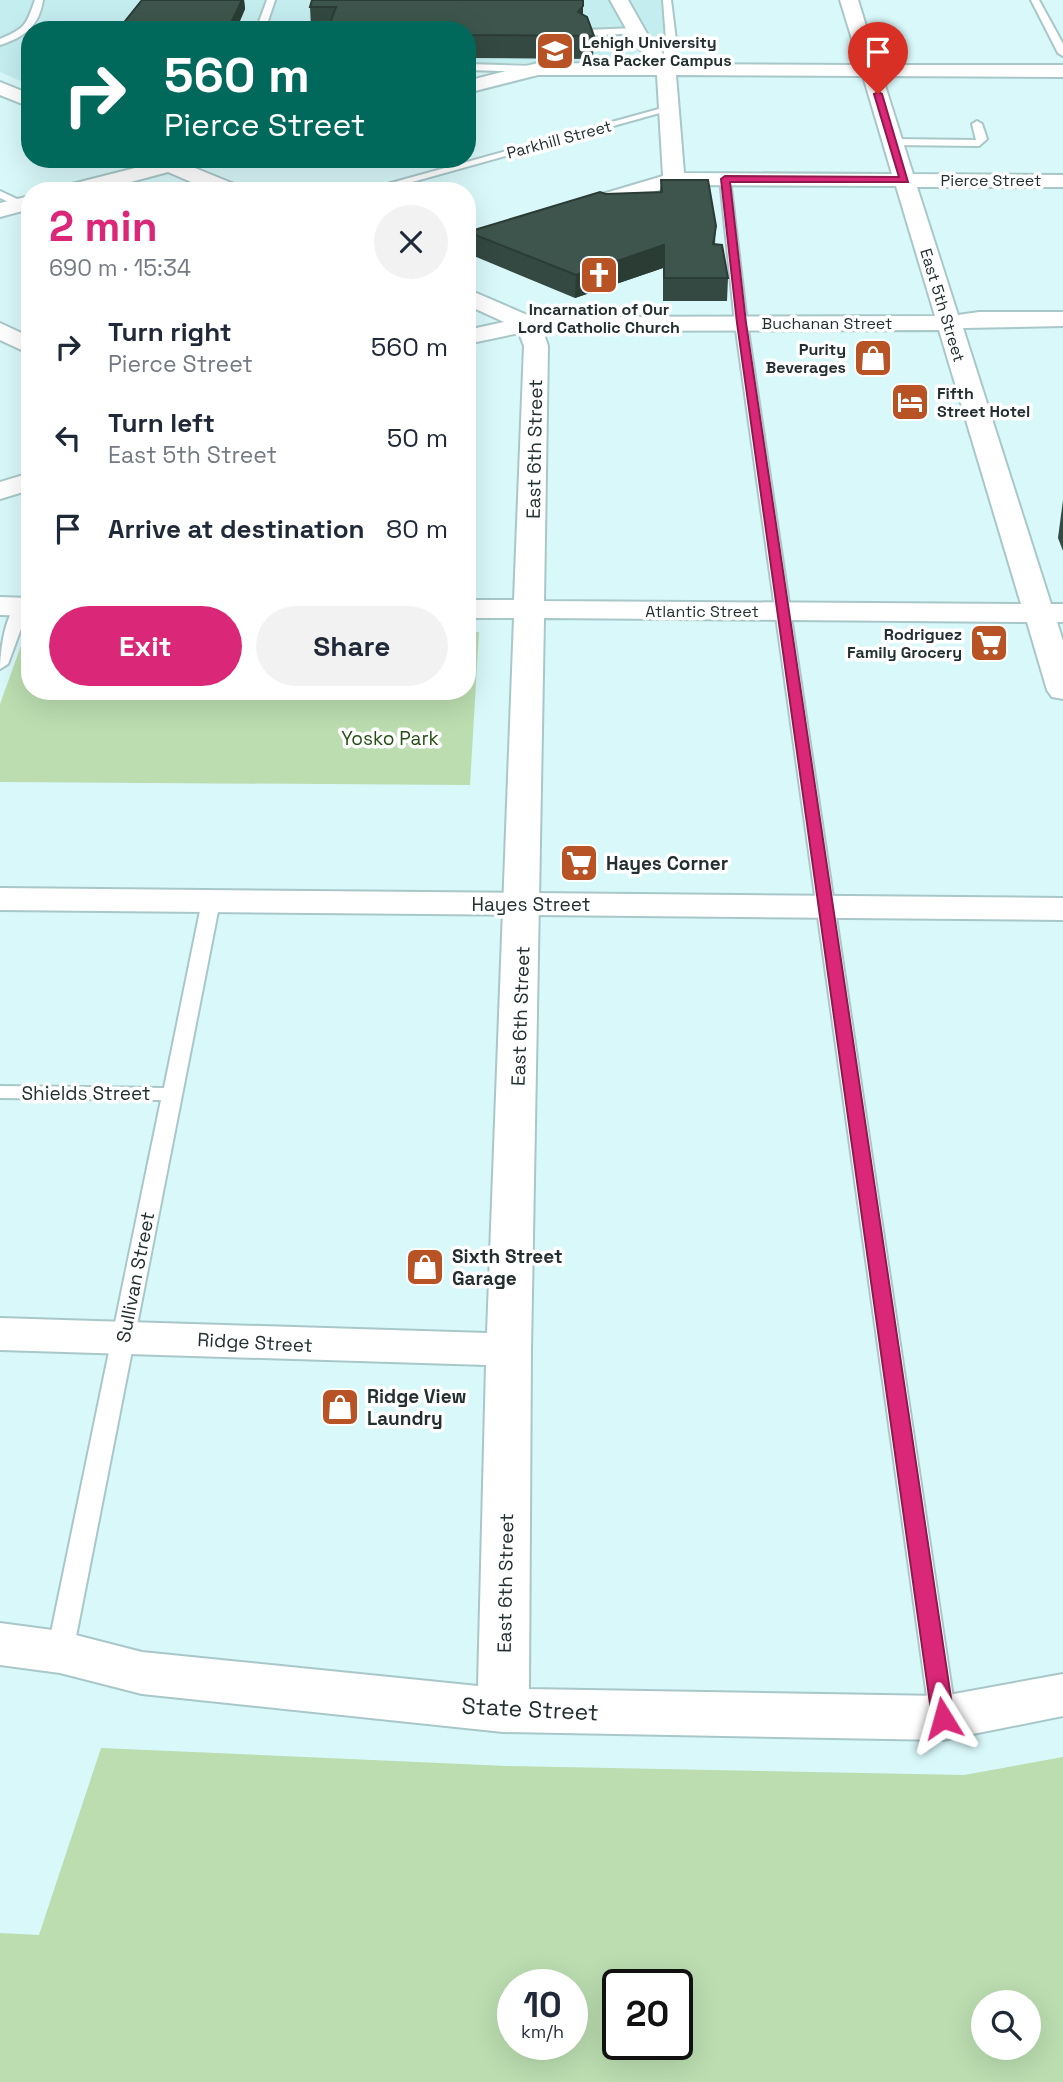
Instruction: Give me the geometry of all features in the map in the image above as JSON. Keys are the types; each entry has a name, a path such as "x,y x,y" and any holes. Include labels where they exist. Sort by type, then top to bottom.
{"street":[{"path":"619,0 636,31 666,69 674,179"},
{"name":"East 5th Street","path":"849,0 949,323 1051,613 1063,690"},
{"path":"476,85 538,69 1063,71"},
{"path":"0,88 21,98"},
{"path":"100,182 144,168"},
{"path":"177,168 209,182"},
{"name":"Pierce Street","path":"558,215 674,179 1063,181"},
{"path":"476,300 528,324"},
{"name":"Buchanan Street","path":"476,335 528,324 949,323 979,319 1063,319"},
{"name":"East 6th Street","path":"503,1710 509,1350 537,346 528,324"},
{"path":"0,330 21,342"},
{"path":"0,491 21,484"},
{"name":"Atlantic Street","path":"476,609 1051,613"},
{"name":"Hayes Street","path":"0,899 1063,909"},
{"name":"Ridge Street","path":"0,1334 123,1335 303,1345 509,1350"},
{"name":"State Street","path":"0,1644 60,1652 142,1672 503,1710 943,1718 1063,1695"}],"lane":[{"path":"263,21 271,0"},
{"path":"666,69 671,40 667,0"},
{"path":"1035,0 1063,52"},
{"path":"33,21 39,1"},
{"path":"585,33 636,31"},
{"path":"0,42 21,33"},
{"path":"476,67 538,69"},
{"name":"Parkhill Street","path":"476,161 669,109"},
{"path":"893,142 979,143 982,139 977,124"},
{"name":"Parkhill Street","path":"400,182 452,168"},
{"path":"725,179 741,323 943,1718"},
{"path":"0,194 20,206"},
{"path":"0,664 17,606"},
{"name":"Sullivan Street","path":"60,1652 211,901"},
{"name":"Shields Street","path":"0,1093 172,1094"}],"shaded area":[{"name":"Lehigh University Asa Packer Campus","path":"0,0 663,0 665,38 615,63 476,63 476,21 21,21 21,81 0,72"}],"green space":[{"name":"Yosko Park","path":"476,632 479,632 476,683"},
{"name":"Yosko Park","path":"21,646 21,700 475,700 470,785 0,782 0,704"},
{"path":"101,1748 507,1766 964,1775 1063,1757 1063,2082 0,2082 0,1933 39,1935"}],"building":[{"path":"142,0 242,0 232,21 125,21"},
{"path":"312,0 583,0 583,6 578,12 587,17 594,36 476,35 476,21 331,21 336,7 310,7"},
{"path":"661,180 708,180 716,226 713,244 722,245 728,278 664,278 664,245 576,275 476,235 476,230 600,192 662,192"}],"place":[{"name":"Lehigh University Asa Packer Campus","path":"555,51"},
{"name":"Incarnation of Our Lord Catholic Church","path":"599,275"},
{"name":"Purity Beverages","path":"873,358"},
{"name":"Fifth Street Hotel","path":"910,402"},
{"name":"Rodriguez Family Grocery","path":"989,643"},
{"name":"Hayes Corner","path":"579,863"},
{"name":"Sixth Street Garage","path":"425,1267"},
{"name":"Ridge View Laundry","path":"340,1407"}],"route":[{"path":"878,94 905,180 725,179 741,323 943,1718"}]}
